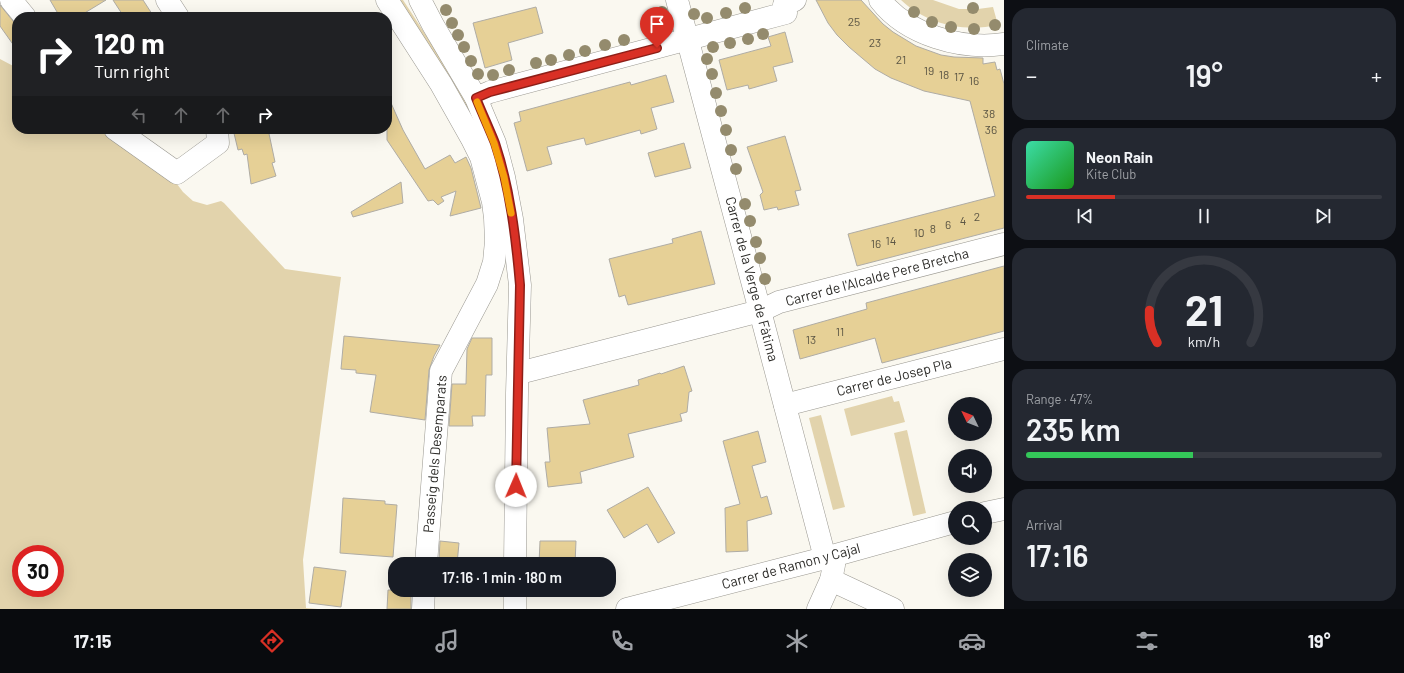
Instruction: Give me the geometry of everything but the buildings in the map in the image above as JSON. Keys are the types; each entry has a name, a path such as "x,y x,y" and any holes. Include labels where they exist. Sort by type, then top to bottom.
{"street":[{"path":"11,0 21,12"},
{"path":"168,0 175,12"},
{"name":"Passeig dels Desemparats","path":"387,0 441,84 472,139 483,163 493,202 495,218 496,241 494,262 487,284 441,371 427,557"},
{"path":"420,0 476,98 494,143 504,177 512,219 520,285 515,557"},
{"name":"Carrer de la Verge de Fàtima","path":"677,0 785,405 831,556"},
{"path":"880,0 897,18 917,31 965,44 987,46 1004,44"},
{"path":"476,98 490,92 688,40 788,7"},
{"path":"122,134 177,173 218,143 217,134"},
{"name":"Carrer de l'Alcalde Pere Bretcha","path":"519,373 760,311 779,302 1004,244"},
{"name":"Carrer de Josep Pla","path":"785,405 1004,349"},
{"path":"992,512 1004,509"},
{"name":"Carrer de Ramon y Cajal","path":"627,609 948,524"},
{"path":"818,609 831,580 831,556"},
{"path":"831,580 893,609"},
{"path":"423,609 424,597"},
{"path":"515,597 515,609"}],"shaded area":[{"path":"394,0 403,0 454,78 490,147"},
{"path":"901,0 933,0 959,9 993,7 998,25 972,28 959,27 934,21 911,9"},
{"path":"0,59 12,65 12,134 108,134 171,176 183,192 193,201 207,205 221,201 224,203 285,269 341,277 303,560 306,608 318,609 0,609"},
{"path":"892,396 894,402 899,401 905,422 851,436 844,409"},
{"path":"821,415 845,507 833,510 809,418"},
{"path":"907,430 926,513 913,516 894,433"}],"slow traffic":[{"path":"477,102 494,143 504,177 511,213"}],"route":[{"path":"516,486 520,285 518,261 504,177 494,143 476,98 490,92 657,48"}]}
